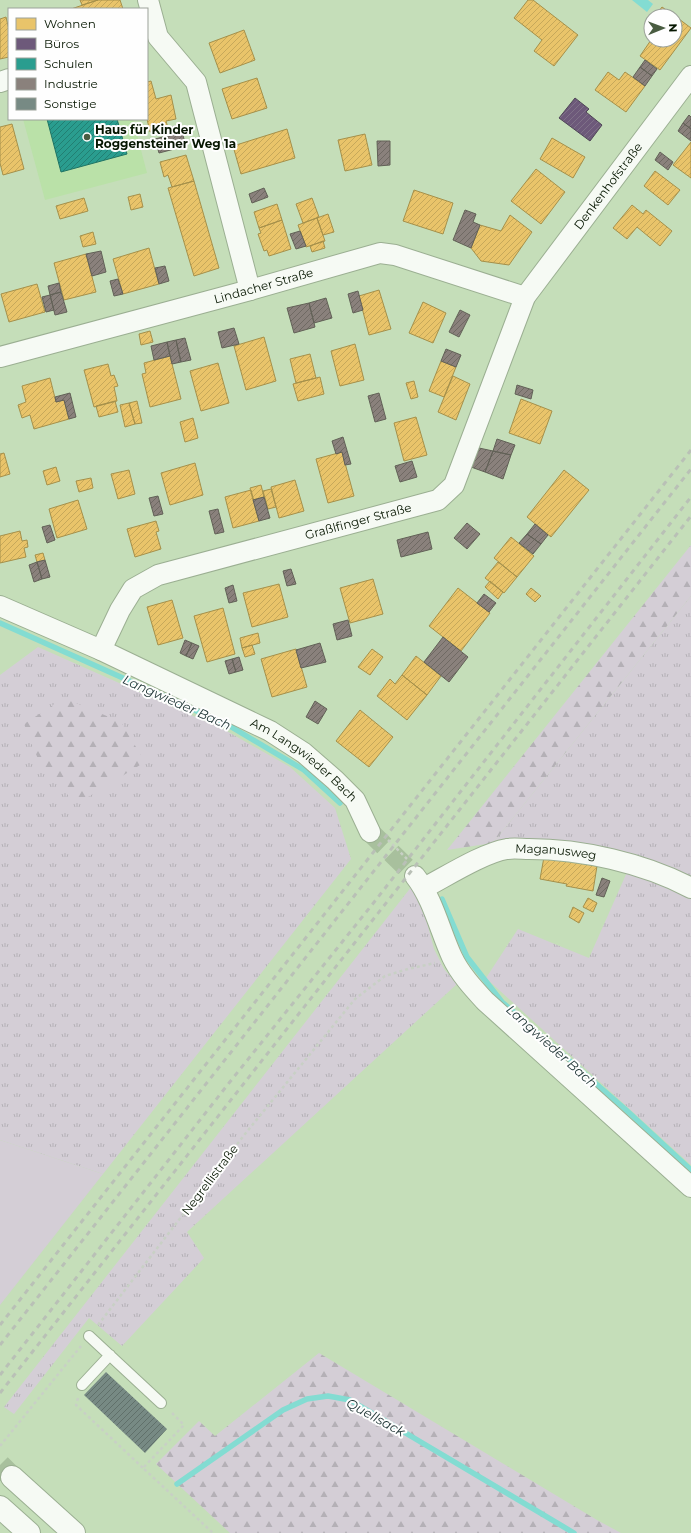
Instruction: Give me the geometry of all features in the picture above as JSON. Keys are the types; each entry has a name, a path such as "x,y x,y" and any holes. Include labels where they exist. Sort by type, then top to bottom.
{"highway":[{"path":"12,1477 74,1533"},
{"path":"5,1511 23,1533"},
{"path":"5,1511 29,1533"}],"street":[{"path":"148,0 153,39 196,82 250,290"},
{"name":"Denkenhofstraße","path":"525,297 691,76"},
{"name":"Lindacher Straße","path":"0,357 250,290 380,253 395,255 525,297"},
{"name":"Graßlfinger Straße","path":"101,650 120,610 133,588 158,575 438,500 454,485 525,297"},
{"name":"Am Langwieder Bach","path":"0,606 101,650 270,731 298,749 335,780 355,800 378,835"},
{"name":"Maganusweg","path":"416,874 507,849 563,850 588,854 656,872 691,888"},
{"path":"416,874 453,959 470,986 691,1187"}],"lane":[{"path":"89,1336 161,1403"},
{"path":"82,1385 110,1355"}],"path":[{"path":"378,835 416,874"},
{"name":"Negrellistraße","path":"0,1446 119,1299 245,1134 355,999 385,976 408,968 453,959"},
{"path":"82,1385 76,1405 213,1533"},
{"path":"143,1468 184,1425 161,1403"}],"shaded area":[{"path":"23,120 133,120 147,173 45,200"}],"green space":[{"path":"691,545 691,596 493,843 447,850"},
{"path":"691,596 691,881 493,843"},
{"path":"38,647 225,730 290,767 335,808 351,859 103,1174 0,1140 0,675"},
{"path":"64,698 121,722 145,762 83,800 69,796 40,764 24,724"},
{"path":"628,870 691,893 691,1165 486,978 518,929 589,958"},
{"path":"412,886 419,892 434,949 444,969 457,984 187,1232 204,1258 122,1346 89,1318 14,1414 4,1407"},
{"path":"0,1140 103,1174 0,1305"},
{"path":"319,1353 621,1533 230,1533 156,1464 199,1421 215,1436"}],"water":[{"path":"632,0 648,0 653,4 650,8 643,9"}],"building: Wohnen":[{"path":"80,0 98,0 82,5"},
{"path":"98,0 120,0 123,8 74,8"},
{"path":"528,0 533,0 578,35 554,66 534,51 542,40 514,18"},
{"path":"6,17 8,26 8,57 0,59 0,19"},
{"path":"683,22 691,28 683,39"},
{"path":"244,30 255,60 220,73 209,43"},
{"path":"646,48 676,48 660,70 640,56"},
{"path":"608,72 619,80 625,72 645,86 626,112 595,90"},
{"path":"257,78 267,108 232,119 222,89"},
{"path":"151,81 156,99 171,95 176,119 166,121 168,128 150,132 147,120 148,82"},
{"path":"12,124 24,169 3,175 0,163 0,127"},
{"path":"287,129 295,158 241,174 233,146"},
{"path":"365,134 372,165 345,171 338,140"},
{"path":"552,138 585,157 573,178 540,159"},
{"path":"691,142 691,178 673,165"},
{"path":"186,155 194,181 172,187 168,175 164,177 160,162"},
{"path":"536,169 565,192 541,224 511,201"},
{"path":"655,171 680,190 668,205 644,186"},
{"path":"194,181 219,268 194,276 168,188"},
{"path":"414,190 453,203 443,234 403,221"},
{"path":"140,194 143,207 131,210 128,197"},
{"path":"84,198 88,211 60,219 56,206"},
{"path":"312,198 319,217 303,223 296,204"},
{"path":"277,204 282,220 259,228 254,212"},
{"path":"632,205 643,214 646,210 672,231 660,246 637,227 627,239 613,228"},
{"path":"328,214 334,232 323,235 317,218"},
{"path":"510,215 532,232 509,265 481,261 471,248 480,225 501,231"},
{"path":"317,218 325,241 306,247 298,225"},
{"path":"282,220 291,249 269,256 267,250 264,251 258,234 261,233 259,228"},
{"path":"93,232 96,244 83,247 80,236"},
{"path":"323,241 325,248 312,252 310,246"},
{"path":"149,248 159,284 123,294 113,259"},
{"path":"86,254 96,292 64,300 54,263"},
{"path":"37,284 45,312 9,322 1,294"},
{"path":"379,290 391,329 369,335 359,296"},
{"path":"423,302 446,313 433,343 409,333"},
{"path":"150,331 153,342 141,345 139,334"},
{"path":"264,337 276,381 246,390 234,346"},
{"path":"355,344 364,380 340,386 331,351"},
{"path":"310,354 316,378 296,383 290,359"},
{"path":"170,356 181,399 150,407 142,374 146,373 144,363"},
{"path":"441,361 456,367 444,397 429,391"},
{"path":"218,363 229,403 201,411 190,371"},
{"path":"108,364 111,376 114,375 118,386 114,387 117,401 94,407 84,370"},
{"path":"453,376 470,384 456,420 438,412"},
{"path":"320,377 324,394 298,401 293,384"},
{"path":"50,378 56,402 64,400 69,419 34,429 30,415 22,418 18,405 26,402 22,386"},
{"path":"414,381 418,397 411,399 406,383"},
{"path":"521,399 552,411 540,444 509,433"},
{"path":"115,401 118,412 99,417 96,406"},
{"path":"137,401 142,423 135,424 129,403"},
{"path":"129,403 135,424 125,427 120,405"},
{"path":"416,417 427,455 404,461 394,423"},
{"path":"193,418 198,438 185,442 180,422"},
{"path":"342,452 354,496 328,503 316,459"},
{"path":"4,453 10,474 0,477 0,454"},
{"path":"195,463 203,495 170,505 161,473"},
{"path":"56,467 60,481 47,485 43,471"},
{"path":"129,470 135,494 118,499 111,474"},
{"path":"564,470 589,490 551,537 527,517"},
{"path":"91,478 93,488 79,492 76,481"},
{"path":"295,480 304,511 279,518 271,487"},
{"path":"261,485 264,497 253,500 250,488"},
{"path":"271,489 276,507 268,509 263,491"},
{"path":"251,490 259,521 233,528 225,497"},
{"path":"78,500 87,529 57,538 49,509"},
{"path":"156,521 159,531 156,532 161,549 135,557 127,529"},
{"path":"20,531 22,541 27,540 28,547 24,548 26,557 0,563 0,536"},
{"path":"511,537 534,556 517,577 494,558"},
{"path":"43,553 45,560 37,562 35,555"},
{"path":"498,562 517,577 504,593 485,578"},
{"path":"373,579 383,614 350,623 340,588"},
{"path":"490,581 503,592 498,599 485,587"},
{"path":"279,584 288,617 252,627 243,593"},
{"path":"458,588 490,613 461,651 429,626"},
{"path":"531,588 541,596 535,602 526,594"},
{"path":"172,600 183,638 158,645 147,607"},
{"path":"223,608 235,654 207,662 194,616"},
{"path":"258,633 260,643 242,648 240,638"},
{"path":"252,645 255,654 245,657 242,648"},
{"path":"296,649 307,687 272,697 261,659"},
{"path":"372,649 383,657 370,675 358,667"},
{"path":"416,656 441,676 427,695 402,675"},
{"path":"402,675 427,695 407,720 377,696 390,679 395,684"},
{"path":"360,710 393,737 369,767 336,741"},
{"path":"544,857 597,866 593,891 540,879"},
{"path":"588,898 597,903 593,912 583,907"},
{"path":"573,907 584,913 579,923 569,917"}],"building: Büros":[{"path":"575,98 589,109 586,112 602,125 590,141 559,118"}],"building: Schulen":[{"name":"Haus für Kinder Roggensteiner Weg 1a","path":"47,120 117,120 127,154 61,172"}],"building: Industrie":[{"path":"645,60 657,69 652,76 640,67"},
{"path":"640,67 652,76 645,86 633,77"},
{"path":"689,115 691,117 691,129 683,123"},
{"path":"683,123 691,129 691,141 678,131"},
{"path":"179,125 181,133 165,137 163,129"},
{"path":"182,132 186,146 159,153 155,139"},
{"path":"377,141 390,141 390,165 378,166"},
{"path":"660,152 673,162 668,170 655,160"},
{"path":"264,188 268,197 252,203 249,194"},
{"path":"465,210 476,214 473,222 480,225 471,248 453,240"},
{"path":"300,231 306,246 296,249 290,234"},
{"path":"101,251 106,272 92,276 86,254"},
{"path":"165,266 169,281 159,284 155,268"},
{"path":"118,279 123,294 114,296 110,281"},
{"path":"59,283 61,292 50,295 48,286"},
{"path":"358,291 363,310 353,313 348,294"},
{"path":"61,292 67,312 55,315 50,295"},
{"path":"50,295 54,310 46,312 42,297"},
{"path":"326,298 332,318 314,323 309,303"},
{"path":"309,303 315,327 294,333 287,308"},
{"path":"460,310 470,315 459,337 449,332"},
{"path":"234,328 239,344 222,348 218,332"},
{"path":"185,338 191,360 181,362 176,340"},
{"path":"176,340 181,362 172,364 167,342"},
{"path":"167,342 170,356 154,360 151,346"},
{"path":"446,349 461,355 456,367 441,361"},
{"path":"517,385 533,390 531,399 515,394"},
{"path":"70,393 76,417 69,419 64,400 56,402 55,397"},
{"path":"379,393 386,419 375,422 368,396"},
{"path":"343,437 351,464 345,465 342,452 336,454 332,441"},
{"path":"497,439 515,445 511,455 493,451"},
{"path":"479,448 493,451 485,472 471,467"},
{"path":"493,451 511,455 503,479 485,472"},
{"path":"412,461 417,477 400,482 395,466"},
{"path":"158,496 163,514 154,516 149,498"},
{"path":"264,497 270,518 259,521 253,500"},
{"path":"218,509 224,532 215,534 209,511"},
{"path":"467,523 480,534 467,549 454,538"},
{"path":"535,524 548,535 541,544 527,534"},
{"path":"50,525 55,540 47,543 42,527"},
{"path":"428,532 432,549 401,557 397,540"},
{"path":"527,534 541,544 533,554 519,543"},
{"path":"45,560 50,577 42,579 37,562"},
{"path":"37,562 42,579 34,582 29,565"},
{"path":"291,569 296,584 287,586 283,571"},
{"path":"233,585 237,601 229,603 225,588"},
{"path":"484,594 496,603 489,612 477,603"},
{"path":"348,620 352,636 337,640 333,624"},
{"path":"443,637 468,657 449,682 424,662"},
{"path":"185,640 192,643 186,656 180,653"},
{"path":"192,643 199,646 193,659 186,656"},
{"path":"320,643 326,662 301,668 296,650"},
{"path":"239,657 243,670 236,672 232,659"},
{"path":"232,659 236,672 229,674 225,661"},
{"path":"315,701 327,709 318,724 306,717"},
{"path":"602,878 610,881 604,897 596,895"}],"building: Sonstige":[{"path":"106,1372 167,1429 145,1453 84,1395"}],"waterway":[{"name":"Langwieder Bach","path":"0,623 228,725 304,770 340,803"},
{"name":"Langwieder Bach","path":"442,899 467,957 502,1002 625,1109 691,1170"},
{"name":"Quellsack","path":"177,1484 283,1410 307,1399 328,1396 350,1400 574,1533"}],"tunnel":[{"path":"370,832 415,876"},
{"path":"0,1465 12,1477"}],"railway":[{"path":"0,1325 691,450"},
{"path":"0,1345 691,469"},
{"path":"0,1375 229,1083 375,901 691,497"},
{"path":"0,1393 691,516"}],"place":[{"name":"Haus für Kinder Roggensteiner Weg 1a","path":"87,137"}]}
